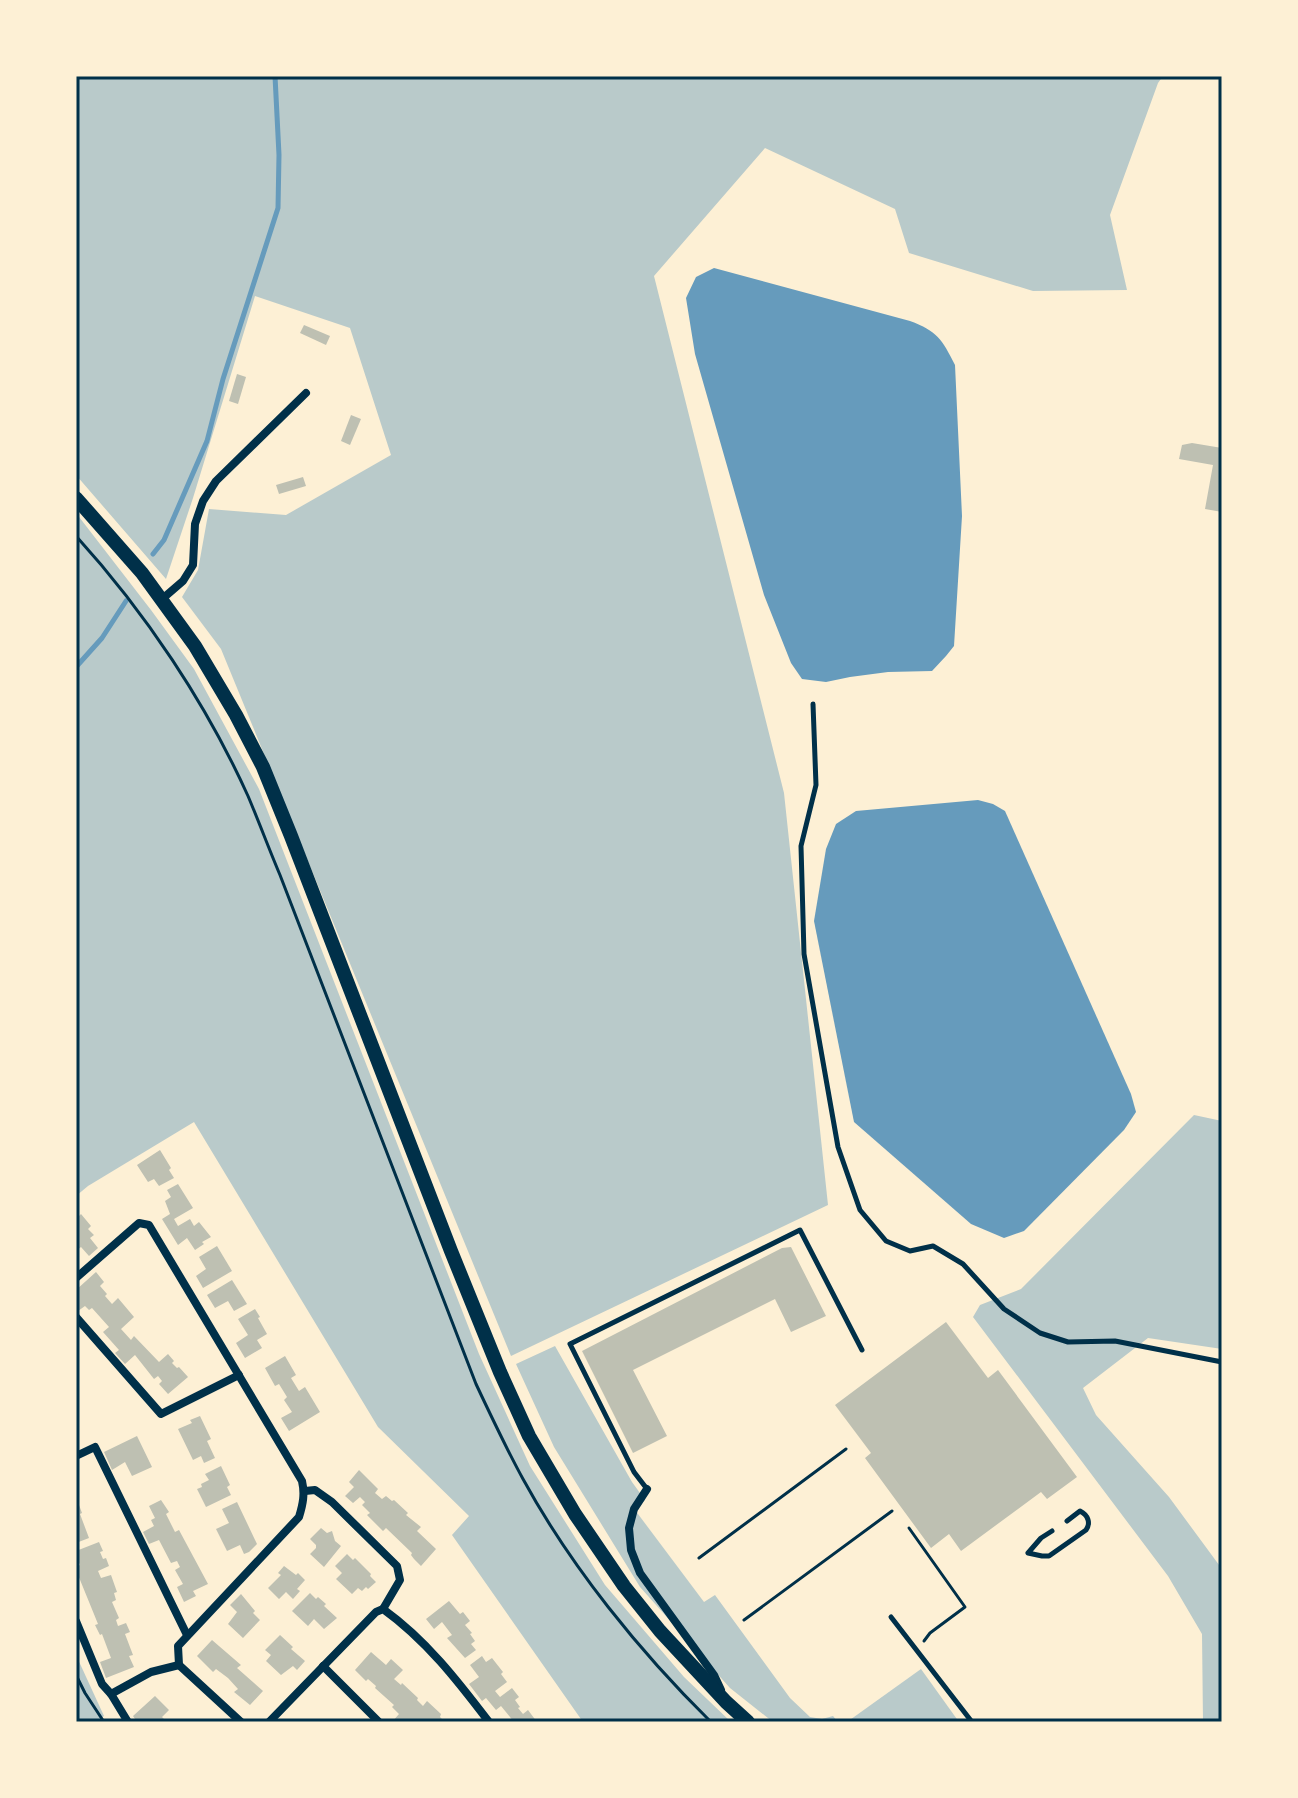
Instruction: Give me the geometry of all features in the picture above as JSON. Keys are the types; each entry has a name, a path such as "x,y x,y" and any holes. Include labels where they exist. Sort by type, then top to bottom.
{"main road":[{"path":"76,498 142,573 195,646 263,767 500,1372 529,1436 575,1514 624,1586 660,1631 748,1722"}],"street":[{"path":"161,600 183,581 193,565 195,524 203,501 216,481 306,393"},
{"path":"76,1278 139,1223 149,1225 302,1481 305,1491 299,1517 178,1646 179,1665 241,1722"},
{"path":"76,1317 161,1414 239,1375"},
{"path":"76,1456 95,1447 187,1635"},
{"path":"647,1489 634,1509 629,1528 631,1550 640,1573 714,1675 726,1702"},
{"path":"269,1722 376,1612 383,1609 400,1580 397,1566 332,1502 315,1490 305,1491"},
{"path":"383,1609 430,1649 489,1722"},
{"path":"76,1621 102,1684 128,1722"},
{"path":"111,1694 151,1672 179,1665"},
{"path":"323,1666 379,1722"}],"lane":[{"path":"813,704 816,785 801,846 804,954 838,1147 860,1210 886,1241 910,1251 933,1246 963,1264 1004,1309 1040,1333 1068,1342 1115,1341 1222,1362"},
{"path":"647,1489 634,1472 570,1344 800,1230 862,1350"},
{"path":"1052,1531 1028,1553 1049,1556 1089,1525 1089,1520 1080,1511 1067,1521"},
{"path":"891,1617 972,1722"}],"path":[{"path":"76,536 133,604 178,669 247,794 476,1384 524,1481 606,1604 675,1687 711,1722"},
{"path":"699,1558 846,1449"},
{"path":"744,1620 892,1511"},
{"path":"909,1528 965,1607 930,1633 924,1640 925,1646"},
{"path":"76,1675 104,1722"}],"shaded area":[{"path":"76,76 1163,76 1110,215 1127,290 1033,291 909,253 895,209 765,148 654,276 784,793 828,1205 511,1356 221,649 182,597 198,570 209,509 286,515 391,455 350,328 255,296 166,579 76,475"},
{"path":"76,513 194,669 259,789 479,1354 530,1466 605,1585 684,1677 731,1722 583,1722 452,1535 469,1516 378,1427 194,1122 76,1196"},
{"path":"1194,1115 1222,1121 1222,1349 1148,1338 1083,1388 1096,1415 1169,1497 1222,1569 1222,1722 1203,1722 1202,1634 1168,1576 973,1317 980,1305 1021,1289"},
{"path":"555,1346 645,1500 635,1510 704,1602 715,1595 790,1698 810,1717 822,1719 833,1716 838,1722 773,1722 730,1688 640,1587 554,1447 516,1364"},
{"path":"76,1655 104,1716 96,1722 76,1722"},
{"path":"921,1669 959,1722 847,1722"}],"water":[{"path":"714,268 910,321 933,332 955,365 962,516 954,646 932,671 888,672 826,682 802,679 791,663 764,595 695,354 686,298 696,277"},
{"path":"978,800 1005,811 1131,1094 1136,1112 1124,1130 1024,1231 1004,1238 971,1224 854,1122 814,921 826,849 836,824 856,811"}],"building":[{"path":"304,325 330,336 326,345 300,333"},
{"path":"237,374 246,377 238,404 229,401"},
{"path":"351,415 361,419 350,445 341,441"},
{"path":"1192,443 1222,448 1222,512 1205,509 1213,465 1179,459 1182,445"},
{"path":"303,477 306,486 279,494 276,485"},
{"path":"160,1150 174,1178 159,1186 154,1179 148,1182 137,1165"},
{"path":"178,1184 193,1208 174,1219 178,1226 190,1219 194,1226 199,1222 211,1237 195,1250 187,1238 178,1245 162,1219 170,1214 165,1201 171,1197 167,1190"},
{"path":"81,1214 91,1226 88,1229 94,1235 90,1238 98,1248 89,1256 81,1247 76,1251 76,1219"},
{"path":"217,1246 232,1271 203,1288 196,1276 206,1269 199,1257"},
{"path":"791,1247 826,1316 791,1332 775,1299 633,1370 667,1436 633,1453 582,1351 782,1248"},
{"path":"96,1272 104,1282 100,1286 107,1294 105,1296 112,1304 118,1298 134,1317 121,1329 131,1340 134,1336 159,1362 168,1354 174,1361 172,1363 188,1377 168,1394 159,1384 162,1381 158,1376 154,1379 135,1355 125,1364 115,1353 119,1350 103,1332 109,1327 92,1308 89,1310 85,1306 78,1311 76,1308 76,1290"},
{"path":"232,1280 247,1304 234,1311 228,1301 215,1308 207,1295"},
{"path":"255,1309 267,1334 257,1340 262,1348 245,1358 236,1343 248,1335 238,1319"},
{"path":"946,1322 988,1378 998,1370 1077,1477 1047,1499 1041,1492 961,1551 949,1534 931,1548 865,1458 871,1453 835,1405"},
{"path":"285,1356 296,1375 291,1378 299,1391 305,1387 320,1412 289,1431 281,1418 292,1412 284,1400 287,1397 279,1384 275,1386 265,1368"},
{"path":"200,1416 211,1439 207,1441 215,1458 204,1463 201,1456 193,1460 178,1429"},
{"path":"137,1436 152,1467 132,1476 125,1462 112,1470 104,1452"},
{"path":"221,1466 231,1495 206,1507 197,1489 209,1480 205,1474"},
{"path":"359,1470 378,1489 375,1493 382,1499 386,1496 394,1500 408,1513 406,1515 421,1527 417,1531 436,1549 421,1566 386,1528 383,1531 367,1515 370,1513 362,1505 365,1502 360,1497 353,1503 345,1496 354,1487 349,1482"},
{"path":"161,1500 169,1512 166,1514 175,1532 179,1530 208,1584 193,1591 196,1596 184,1602 177,1587 183,1584 175,1570 180,1567 177,1561 171,1563 159,1540 149,1544 143,1532 154,1526 151,1520 155,1518 149,1506"},
{"path":"237,1502 257,1544 244,1554 240,1545 227,1551 216,1529 229,1523 222,1509"},
{"path":"79,1505 89,1538 76,1543 76,1506"},
{"path":"321,1528 327,1533 332,1531 335,1541 341,1546 324,1567 310,1554 316,1545 310,1539"},
{"path":"99,1542 103,1551 100,1552 109,1566 98,1571 101,1578 111,1575 117,1592 114,1593 116,1600 112,1602 119,1618 116,1620 118,1626 126,1623 130,1632 125,1634 134,1667 106,1678 100,1662 111,1658 95,1625 98,1624 76,1570 80,1565 76,1561 76,1551"},
{"path":"347,1554 353,1560 355,1558 376,1582 368,1589 366,1587 362,1591 358,1588 352,1594 336,1579 342,1573 335,1566"},
{"path":"284,1566 305,1580 293,1599 286,1592 279,1599 268,1588 281,1575 278,1573"},
{"path":"310,1593 326,1604 324,1606 337,1618 324,1629 314,1619 308,1626 292,1611"},
{"path":"241,1594 260,1620 243,1638 228,1624 237,1612 230,1605"},
{"path":"449,1601 470,1621 465,1625 472,1633 475,1641 471,1644 476,1650 465,1658 447,1638 452,1635 442,1622 434,1629 426,1619"},
{"path":"280,1635 305,1661 297,1670 293,1666 281,1675 266,1661 271,1655 265,1650"},
{"path":"212,1640 241,1665 237,1668 263,1691 250,1705 234,1692 238,1689 228,1678 216,1669 213,1672 197,1656"},
{"path":"371,1652 386,1665 391,1659 403,1670 394,1679 402,1683 423,1706 427,1701 445,1722 413,1722 410,1719 408,1722 392,1722 399,1714 392,1707 394,1705 355,1670"},
{"path":"482,1656 486,1662 492,1658 503,1672 501,1674 507,1682 495,1691 500,1697 512,1688 519,1697 515,1700 518,1708 523,1714 528,1710 537,1722 514,1722 501,1706 496,1710 486,1698 482,1701 469,1684 479,1677 470,1665"},
{"path":"155,1696 169,1710 162,1717 167,1722 152,1722 149,1719 147,1722 137,1722 133,1716"}],"waterway":[{"path":"153,554 164,540 207,441 223,379 278,208 275,76"},
{"path":"76,667 102,638 126,601"}]}
